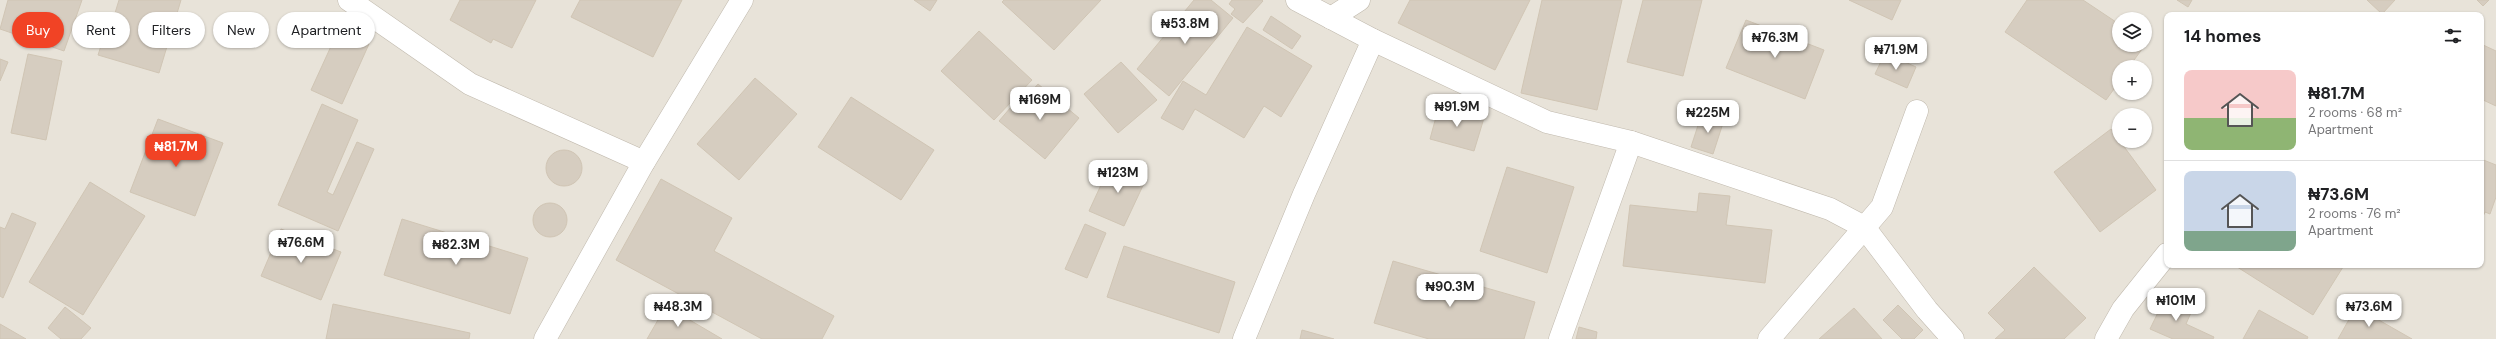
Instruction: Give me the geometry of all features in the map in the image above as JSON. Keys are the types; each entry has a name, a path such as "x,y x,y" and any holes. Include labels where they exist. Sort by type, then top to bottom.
{"street":[{"path":"349,0 470,84 644,162"},
{"path":"544,339 644,162 742,0"},
{"path":"1297,0 1373,40 1547,122 1631,142 1830,209 1864,227 1927,310 1954,339"},
{"path":"1331,18 1359,0"},
{"path":"1244,339 1304,194 1373,40"},
{"path":"1769,339 1882,207 1918,111"},
{"path":"1560,339 1631,142"},
{"path":"2106,339 2123,309 2164,258"}],"shaded area":[{"path":"0,0 2496,0 2496,339 0,339"}],"building":[{"path":"8,0 82,0 78,12 72,12 72,28 64,51 55,48 64,48 64,12 12,12 12,33 0,29"},
{"path":"119,0 181,0 177,12 138,12 138,48 167,48 159,73 98,55 100,48 130,48 130,12 115,12"},
{"path":"460,0 536,0 512,48 493,39 491,43 450,20"},
{"path":"580,0 682,0 653,57 571,17"},
{"path":"914,0 937,0 930,11"},
{"path":"1004,0 1101,0 1054,50 1002,2"},
{"path":"1194,0 1211,0 1233,18 1169,96 1137,69"},
{"path":"1232,0 1263,1 1243,23 1231,14 1235,9 1229,4"},
{"path":"1410,0 1530,0 1495,70 1398,23"},
{"path":"1542,0 1622,0 1597,110 1521,93"},
{"path":"1643,0 1702,0 1683,76 1627,62"},
{"path":"1849,0 1901,0 1892,20"},
{"path":"2027,0 2083,0 2112,19 2112,52 2140,52 2134,60 2112,60 2112,92 2106,100 2005,32"},
{"path":"2177,0 2192,0 2188,7"},
{"path":"2367,0 2395,0 2384,12 2380,12"},
{"path":"2477,0 2489,0 2483,6"},
{"path":"1271,16 1301,36 1292,49 1263,30"},
{"path":"1746,20 1824,50 1805,99 1726,68"},
{"path":"1247,27 1312,66 1281,117 1264,106 1244,138 1195,109 1183,130 1161,118 1183,81 1206,95"},
{"path":"979,31 1032,80 994,120 941,71"},
{"path":"2484,45 2496,51 2496,106 2484,100"},
{"path":"330,48 367,48 342,104 311,90"},
{"path":"1885,53 1916,67 1907,88 1875,74"},
{"path":"28,54 62,61 46,140 11,133"},
{"path":"0,59 8,62 0,81"},
{"path":"1121,62 1157,100 1118,133 1084,94"},
{"path":"755,78 797,114 739,180 697,144"},
{"path":"1038,84 1079,118 1045,159 999,121 1017,100 1021,103"},
{"path":"851,97 934,150 901,200 818,147"},
{"path":"322,104 358,120 327,192 333,195 357,142 374,149 338,231 278,205"},
{"path":"1439,106 1484,118 1474,151 1430,139"},
{"path":"1702,113 1724,120 1713,154 1691,147"},
{"path":"158,119 223,143 195,216 130,192"},
{"path":"2111,129 2112,148 2125,148 2156,190 2100,232 2054,172"},
{"path":"564,150 574,153 579,158 582,168 579,178 574,183 564,186 554,183 549,178 546,168 549,158 554,153"},
{"path":"2484,160 2496,165 2496,197 2490,214 2485,212 2484,214"},
{"path":"1112,161 1147,177 1124,226 1089,211"},
{"path":"1507,167 1574,187 1547,273 1480,251"},
{"path":"661,179 732,218 714,251 834,316 822,339 762,339 616,260"},
{"path":"90,182 145,216 83,315 29,282"},
{"path":"1699,193 1730,196 1726,225 1772,230 1765,283 1623,266 1630,205 1697,212"},
{"path":"547,203 553,203 557,204 564,210 567,220 566,227 560,234 553,237 547,237 543,236 536,230 533,223 533,217 534,213 540,206"},
{"path":"12,213 36,223 3,298 0,296 0,227 5,229"},
{"path":"402,219 528,258 510,314 384,275"},
{"path":"1085,224 1106,233 1087,278 1065,269"},
{"path":"281,229 341,252 321,300 261,276"},
{"path":"1124,246 1235,282 1219,333 1107,297"},
{"path":"1393,261 1535,302 1524,339 1429,339 1374,323"},
{"path":"2034,267 2086,318 2064,339 1995,339 2005,330 1988,313"},
{"path":"2239,268 2342,268 2313,315"},
{"path":"2166,296 2193,308 2186,324 2214,337 2213,339 2173,339 2150,329"},
{"path":"333,304 470,333 469,339 326,339"},
{"path":"1898,305 1923,330 1914,339 1902,339 1883,320"},
{"path":"666,306 722,339 647,339"},
{"path":"65,307 91,328 81,339 61,339 48,328"},
{"path":"2356,307 2412,339 2338,339"},
{"path":"1854,308 1882,339 1819,339"},
{"path":"2259,310 2308,337 2307,339 2243,339"},
{"path":"0,324 26,339 0,339"},
{"path":"1579,327 1597,332 1596,339 1576,339"},
{"path":"1302,330 1334,339 1300,339"}]}
